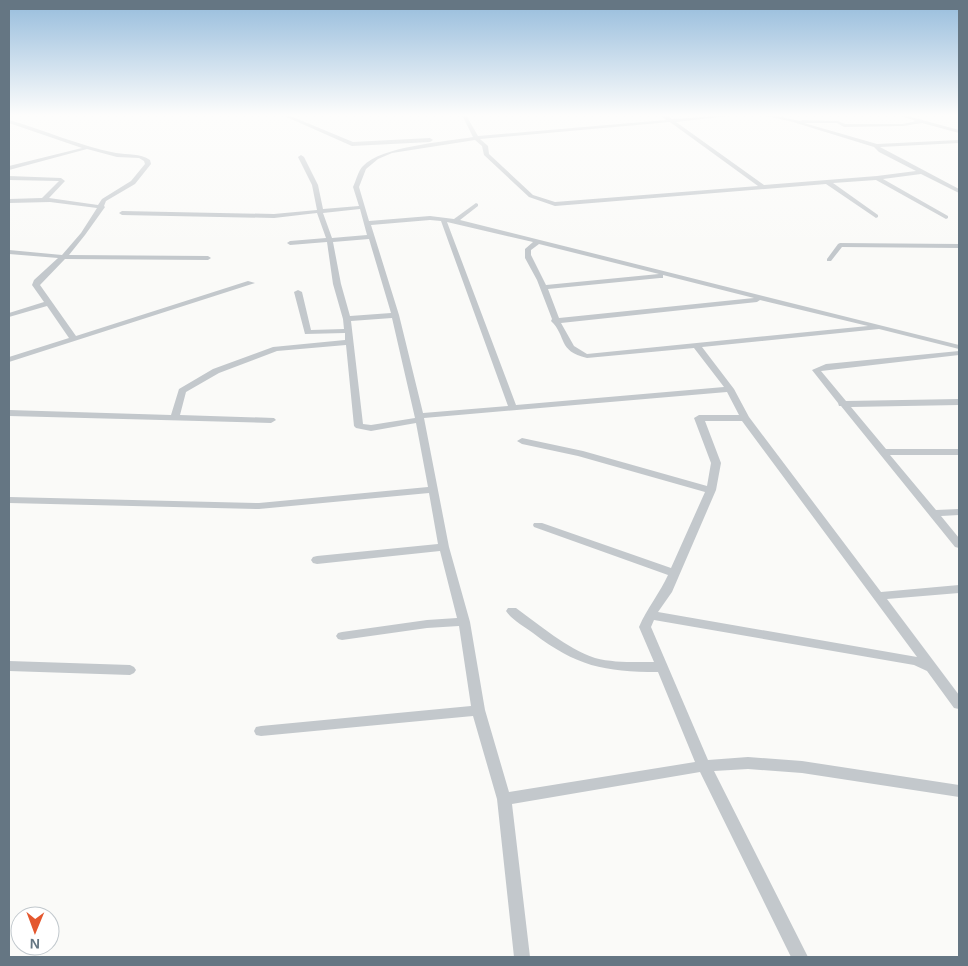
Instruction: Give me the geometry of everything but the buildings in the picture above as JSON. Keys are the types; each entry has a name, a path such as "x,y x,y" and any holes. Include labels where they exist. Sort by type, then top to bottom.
{"street":[{"path":"9,168 40,160"},
{"path":"74,339 36,285 37,282 76,245 102,207 104,200 125,190 141,176 148,164 147,160"},
{"path":"302,160 315,185 320,212 330,240 337,284 347,319 359,426 371,428 419,418 730,389"},
{"path":"374,160 364,168 356,187 395,315 419,418 444,547 464,622 478,710 504,799 522,957"},
{"path":"493,160 528,193 550,203 877,178 923,172"},
{"path":"725,160 763,187"},
{"path":"899,160 959,191"},
{"path":"9,178 60,178 62,181 44,200"},
{"path":"877,178 946,217"},
{"path":"827,182 876,216"},
{"path":"9,201 44,200 102,207"},
{"path":"455,221 476,205"},
{"path":"122,213 274,216 362,207"},
{"path":"367,223 421,218 455,221 959,347"},
{"path":"443,219 513,408"},
{"path":"290,243 371,237"},
{"path":"539,241 527,252 545,287 556,321 571,348 587,356 884,327"},
{"path":"829,260 840,245 959,246"},
{"path":"9,252 65,257 208,258"},
{"path":"545,287 668,275"},
{"path":"9,360 251,282"},
{"path":"298,292 308,332 349,331"},
{"path":"556,321 766,299"},
{"path":"9,315 48,303"},
{"path":"347,319 395,315"},
{"path":"175,417 182,391 216,371 276,349 350,342"},
{"path":"697,346 730,389 745,418 959,704"},
{"path":"959,353 818,368 816,370 959,545"},
{"path":"842,404 959,402"},
{"path":"9,413 271,420"},
{"path":"745,418 699,418 716,464 712,490 666,592 650,615 645,626 704,766 800,957"},
{"path":"522,441 580,453 712,490"},
{"path":"882,452 959,452"},
{"path":"9,500 259,506 433,490"},
{"path":"932,513 959,512"},
{"path":"538,525 674,574"},
{"path":"317,560 444,547"},
{"path":"880,596 959,589"},
{"path":"512,611 572,654 595,662 622,667 663,667"},
{"path":"650,615 916,661 932,668"},
{"path":"342,636 441,623 464,622"},
{"path":"9,666 130,670"},
{"path":"261,732 478,710"},
{"path":"504,799 704,766 748,763 802,767 959,791"}]}
